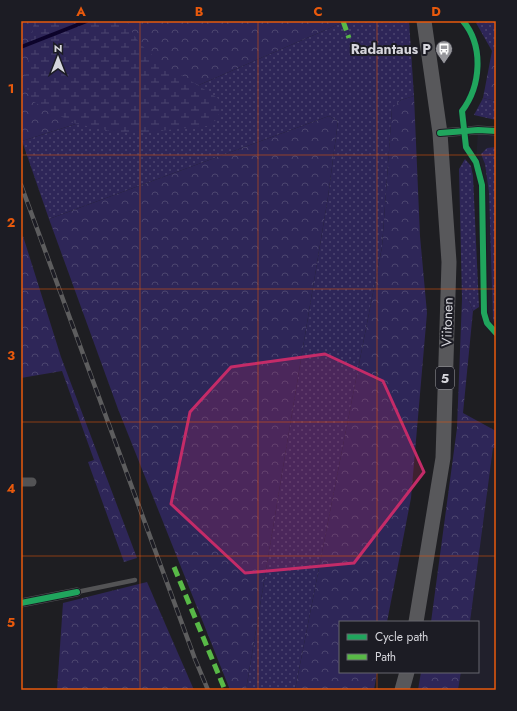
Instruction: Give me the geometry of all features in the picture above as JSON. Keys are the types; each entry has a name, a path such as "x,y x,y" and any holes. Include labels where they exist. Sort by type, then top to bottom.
{"highway":[{"name":"Viitonen","path":"416,621 442,458 450,262 440,133 424,21"},
{"path":"402,690 407,673"}],"street":[{"path":"440,133 478,130 496,131"},
{"path":"21,482 32,482"},
{"path":"21,603 77,592"}],"lane":[{"path":"77,592 135,580"}],"highlighted area":[{"path":"325,354 383,381 424,472 354,563 245,573 171,504 190,412 231,367"}],"shaded area":[{"path":"478,130 496,131 496,333 487,323 484,313 482,185 476,162"},
{"path":"493,447 496,448 496,690 458,690 461,673 479,673 479,621 470,621"}],"green space":[{"path":"21,21 346,21 199,85 22,141"},
{"path":"34,21 127,21 133,34 154,57 220,100 221,110 216,120 207,126 148,132 115,132 77,124 45,109 30,99 25,81"},
{"path":"346,21 409,21 414,96 401,100 392,109 382,247 295,690 246,690 328,197 338,121 329,116 49,219 22,141 199,85"},
{"path":"475,21 496,21 496,49 492,51"},
{"path":"496,49 496,101 483,98 492,51"},
{"path":"414,96 420,236 427,313 411,498 387,621 339,621 339,673 377,673 374,690 295,690 382,247 392,108 401,100"},
{"path":"483,98 496,101 496,120 474,115"},
{"path":"329,116 338,121 328,197 246,690 230,690 118,409 49,219"},
{"path":"496,147 496,327 493,319 489,192 485,164 481,154 487,148"},
{"path":"465,159 471,166 473,176 479,307 473,311 468,299 462,299 459,169"},
{"path":"23,236 61,357 137,558 124,562 88,462 94,460 62,371 21,378 21,237"},
{"path":"462,299 468,299 473,311 463,413 496,431 496,448 493,448 470,621 431,621 457,428"},
{"path":"147,582 194,690 57,690 63,603"},
{"path":"421,673 461,673 458,690 418,690"}],"waterway":[{"path":"21,47 87,21"}],"railway":[{"path":"21,185 195,659 208,690"}],"marked path":[{"path":"343,21 349,38"},
{"path":"174,567 225,690"}],"cycle path":[{"path":"463,21 470,31 474,42 478,66 473,90 462,111 466,147 476,162 482,185 484,313 487,323 496,333"},
{"path":"440,133 478,130 496,131"},
{"path":"21,603 77,592"}],"place":[{"name":"Radantaus P","path":"444,64"}]}
